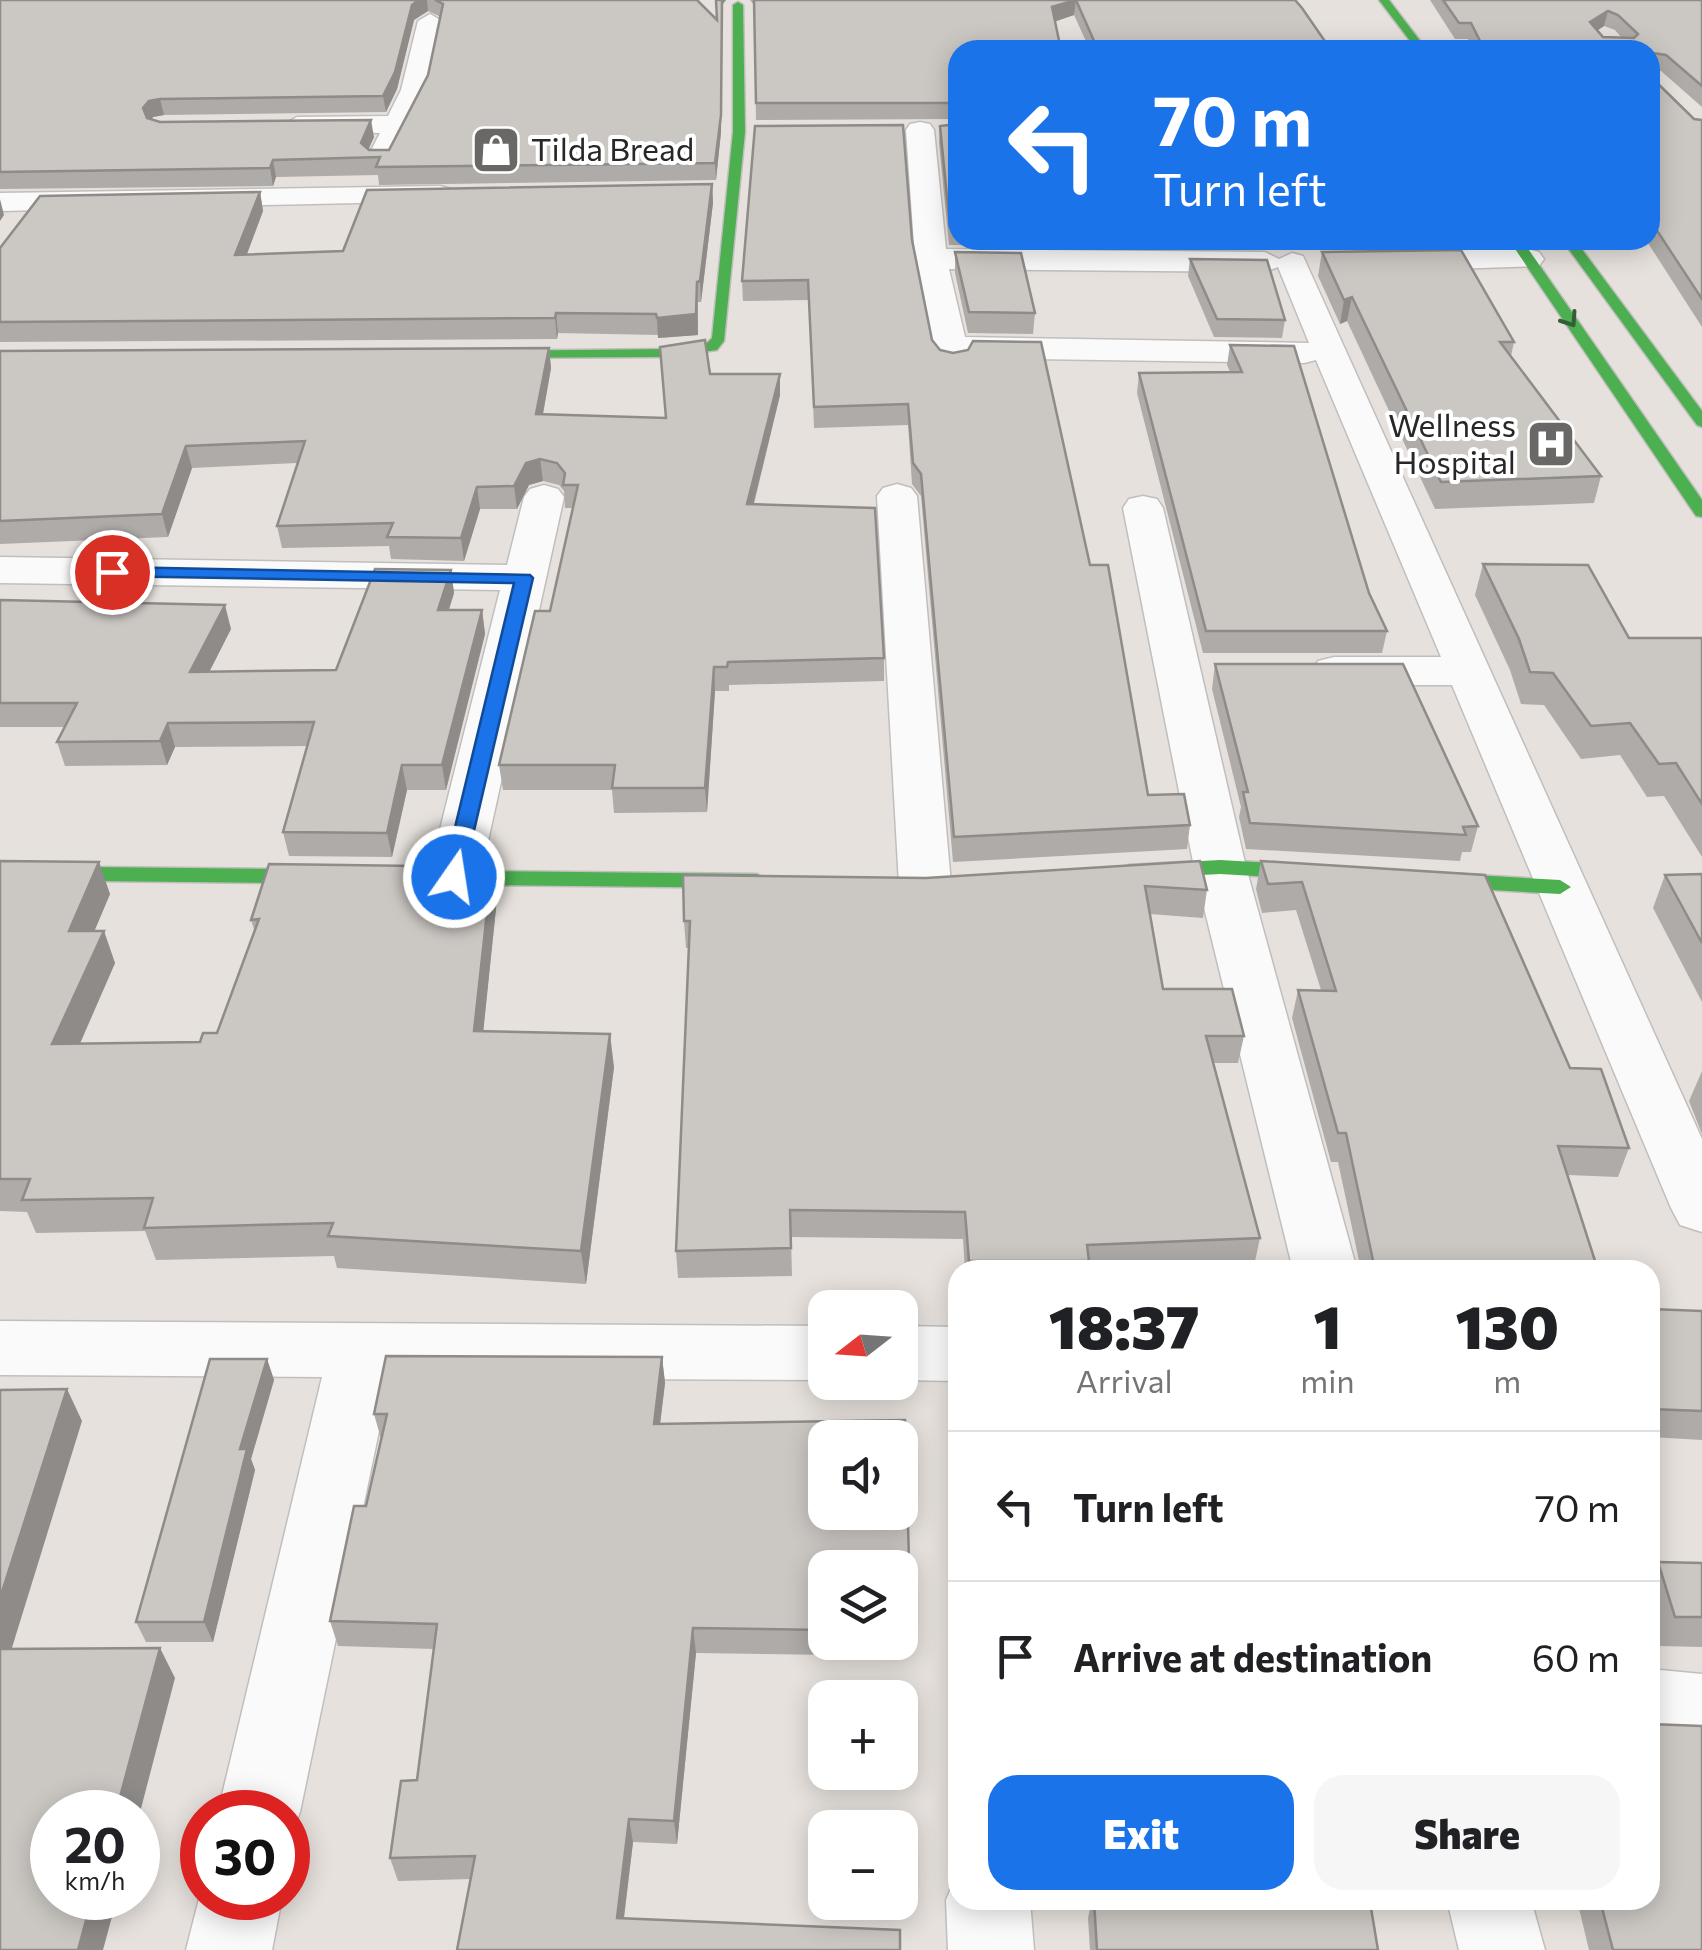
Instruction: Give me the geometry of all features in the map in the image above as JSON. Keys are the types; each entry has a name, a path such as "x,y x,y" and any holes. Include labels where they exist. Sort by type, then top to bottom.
{"street":[{"path":"1384,0 1414,40"},
{"path":"448,355 668,354 712,347 719,338 739,132 738,6"},
{"path":"363,196 414,90 430,21"},
{"path":"262,126 399,124"},
{"path":"884,130 948,130"},
{"path":"920,130 931,259 952,353 1330,353"},
{"path":"739,132 775,132"},
{"path":"694,193 733,193"},
{"path":"0,202 460,195"},
{"path":"9,237 35,200"},
{"path":"931,259 1325,262 1521,250 1702,512"},
{"path":"1575,250 1702,422"},
{"path":"1325,262 1330,353 1702,1208"},
{"path":"454,877 544,496"},
{"path":"897,496 925,883"},
{"path":"1143,508 1200,671 1220,866 1321,1260"},
{"path":"0,570 524,578"},
{"path":"1296,671 1468,671"},
{"path":"1102,874 1220,866 1560,887"},
{"path":"0,873 788,882"},
{"path":"0,1348 808,1353"},
{"path":"264,1790 362,1350"},
{"path":"918,1353 948,1354"},
{"path":"1660,1707 1702,1711"},
{"path":"989,1910 991,1950"},
{"path":"1492,1910 1502,1950"},
{"path":"229,1950 235,1920"}],"building":[{"path":"0,0 419,0 412,5 395,72 383,96 160,99 149,101 143,108 147,118 160,122 371,120 361,143 369,150 389,150 428,75 443,4 435,0 697,0 717,20 716,0 722,0 721,115 715,163 376,167 380,157 273,160 270,168 0,172"},
{"path":"754,0 1076,0 1052,7 1059,40 948,40 948,103 756,103"},
{"path":"1076,0 1295,0 1324,40 1094,40"},
{"path":"1443,0 1702,0 1702,86 1660,54 1660,40 1480,40 1471,23 1459,23","holes":["1608,11 1638,34 1634,38 1603,37 1590,22"]},
{"path":"1660,86 1694,119 1702,120 1702,299 1660,235"},
{"path":"903,125 912,240 932,340 940,350 953,353 968,350 973,341 1041,342 1090,565 1108,565 1148,795 1184,794 1190,825 954,837 921,474 913,463 908,404 814,407 808,280 742,281 755,126"},
{"path":"948,125 948,207 940,126"},
{"path":"712,184 696,314 657,318 656,314 556,313 555,318 0,322 0,248 40,196 260,192 235,255 343,251 367,190"},
{"path":"1461,250 1514,342 1500,342 1601,476 1441,482 1352,297 1344,300 1322,252"},
{"path":"955,252 1021,253 1035,313 969,312"},
{"path":"1190,259 1267,260 1285,320 1217,319"},
{"path":"705,340 710,374 780,374 747,504 875,508 884,658 728,662 727,667 714,667 705,788 612,788 615,765 499,765 535,611 550,611 578,485 563,485 565,473 557,463 540,459 526,463 514,486 477,487 461,538 387,537 393,523 277,526 305,441 186,446 162,514 0,521 0,351 549,348 536,414 666,418 660,347"},
{"path":"1230,345 1294,346 1369,593 1387,631 1206,631 1139,373 1242,372"},
{"path":"1483,564 1588,565 1629,638 1702,638 1702,804 1676,763 1659,764 1630,723 1591,726 1553,673 1530,672 1519,639"},
{"path":"375,569 451,570 438,610 482,610 442,765 402,765 387,833 283,832 314,722 168,723 160,741 57,742 77,703 0,703 0,600 225,605 190,672 336,670"},
{"path":"1215,664 1403,664 1478,826 1463,827 1466,835 1250,823 1243,792 1248,792"},
{"path":"0,861 99,862 69,931 104,931 52,1044 200,1042 203,1033 217,1033 259,919 251,920 269,864 492,867 474,1031 610,1034 581,1251 328,1236 333,1223 144,1228 153,1198 22,1200 30,1179 0,1179"},
{"path":"1200,861 1207,890 1145,886 1163,989 1232,989 1244,1036 1206,1036 1260,1238 1087,1245 1089,1260 969,1260 965,1212 790,1210 791,1248 676,1251 690,921 684,921 683,875 926,878"},
{"path":"1261,861 1485,875 1570,1068 1601,1069 1629,1148 1558,1146 1595,1260 1373,1260 1346,1133 1338,1133 1298,990 1336,991 1302,882 1268,884"},
{"path":"1702,874 1702,943 1665,875"},
{"path":"1660,1309 1702,1311 1702,1411 1660,1409"},
{"path":"386,1356 662,1357 654,1424 808,1422 808,1530 908,1530 909,1550 808,1550 808,1630 693,1628 674,1821 629,1819 617,1918 900,1930 900,1950 457,1950 475,1856 390,1858 401,1781 417,1780 437,1624 330,1621 354,1506 366,1506 387,1414 374,1414"},
{"path":"210,1359 267,1359 240,1449 247,1449 204,1622 136,1622"},
{"path":"67,1389 0,1598 0,1390"},
{"path":"1660,1562 1702,1563 1702,1617 1675,1617"},
{"path":"160,1648 122,1790 30,1790 30,1920 86,1920 78,1950 0,1950 0,1649"},
{"path":"1660,1724 1702,1726 1702,1950 1613,1950 1603,1910 1660,1910"},
{"path":"1095,1910 1371,1910 1378,1950 1097,1950"}],"traffic: fast":[{"path":"1384,0 1414,40"},
{"path":"473,355 667,353 712,347 719,338 739,132 738,5"},
{"path":"1522,250 1702,512"},
{"path":"1575,250 1702,422"},
{"path":"1128,872 1220,867 1560,887"},
{"path":"0,873 757,881"}],"place":[{"name":"Tilda Bread","path":"496,150"},
{"name":"Wellness Hospital","path":"1551,444"}],"route":[{"path":"112,572 524,578 454,877"}]}
